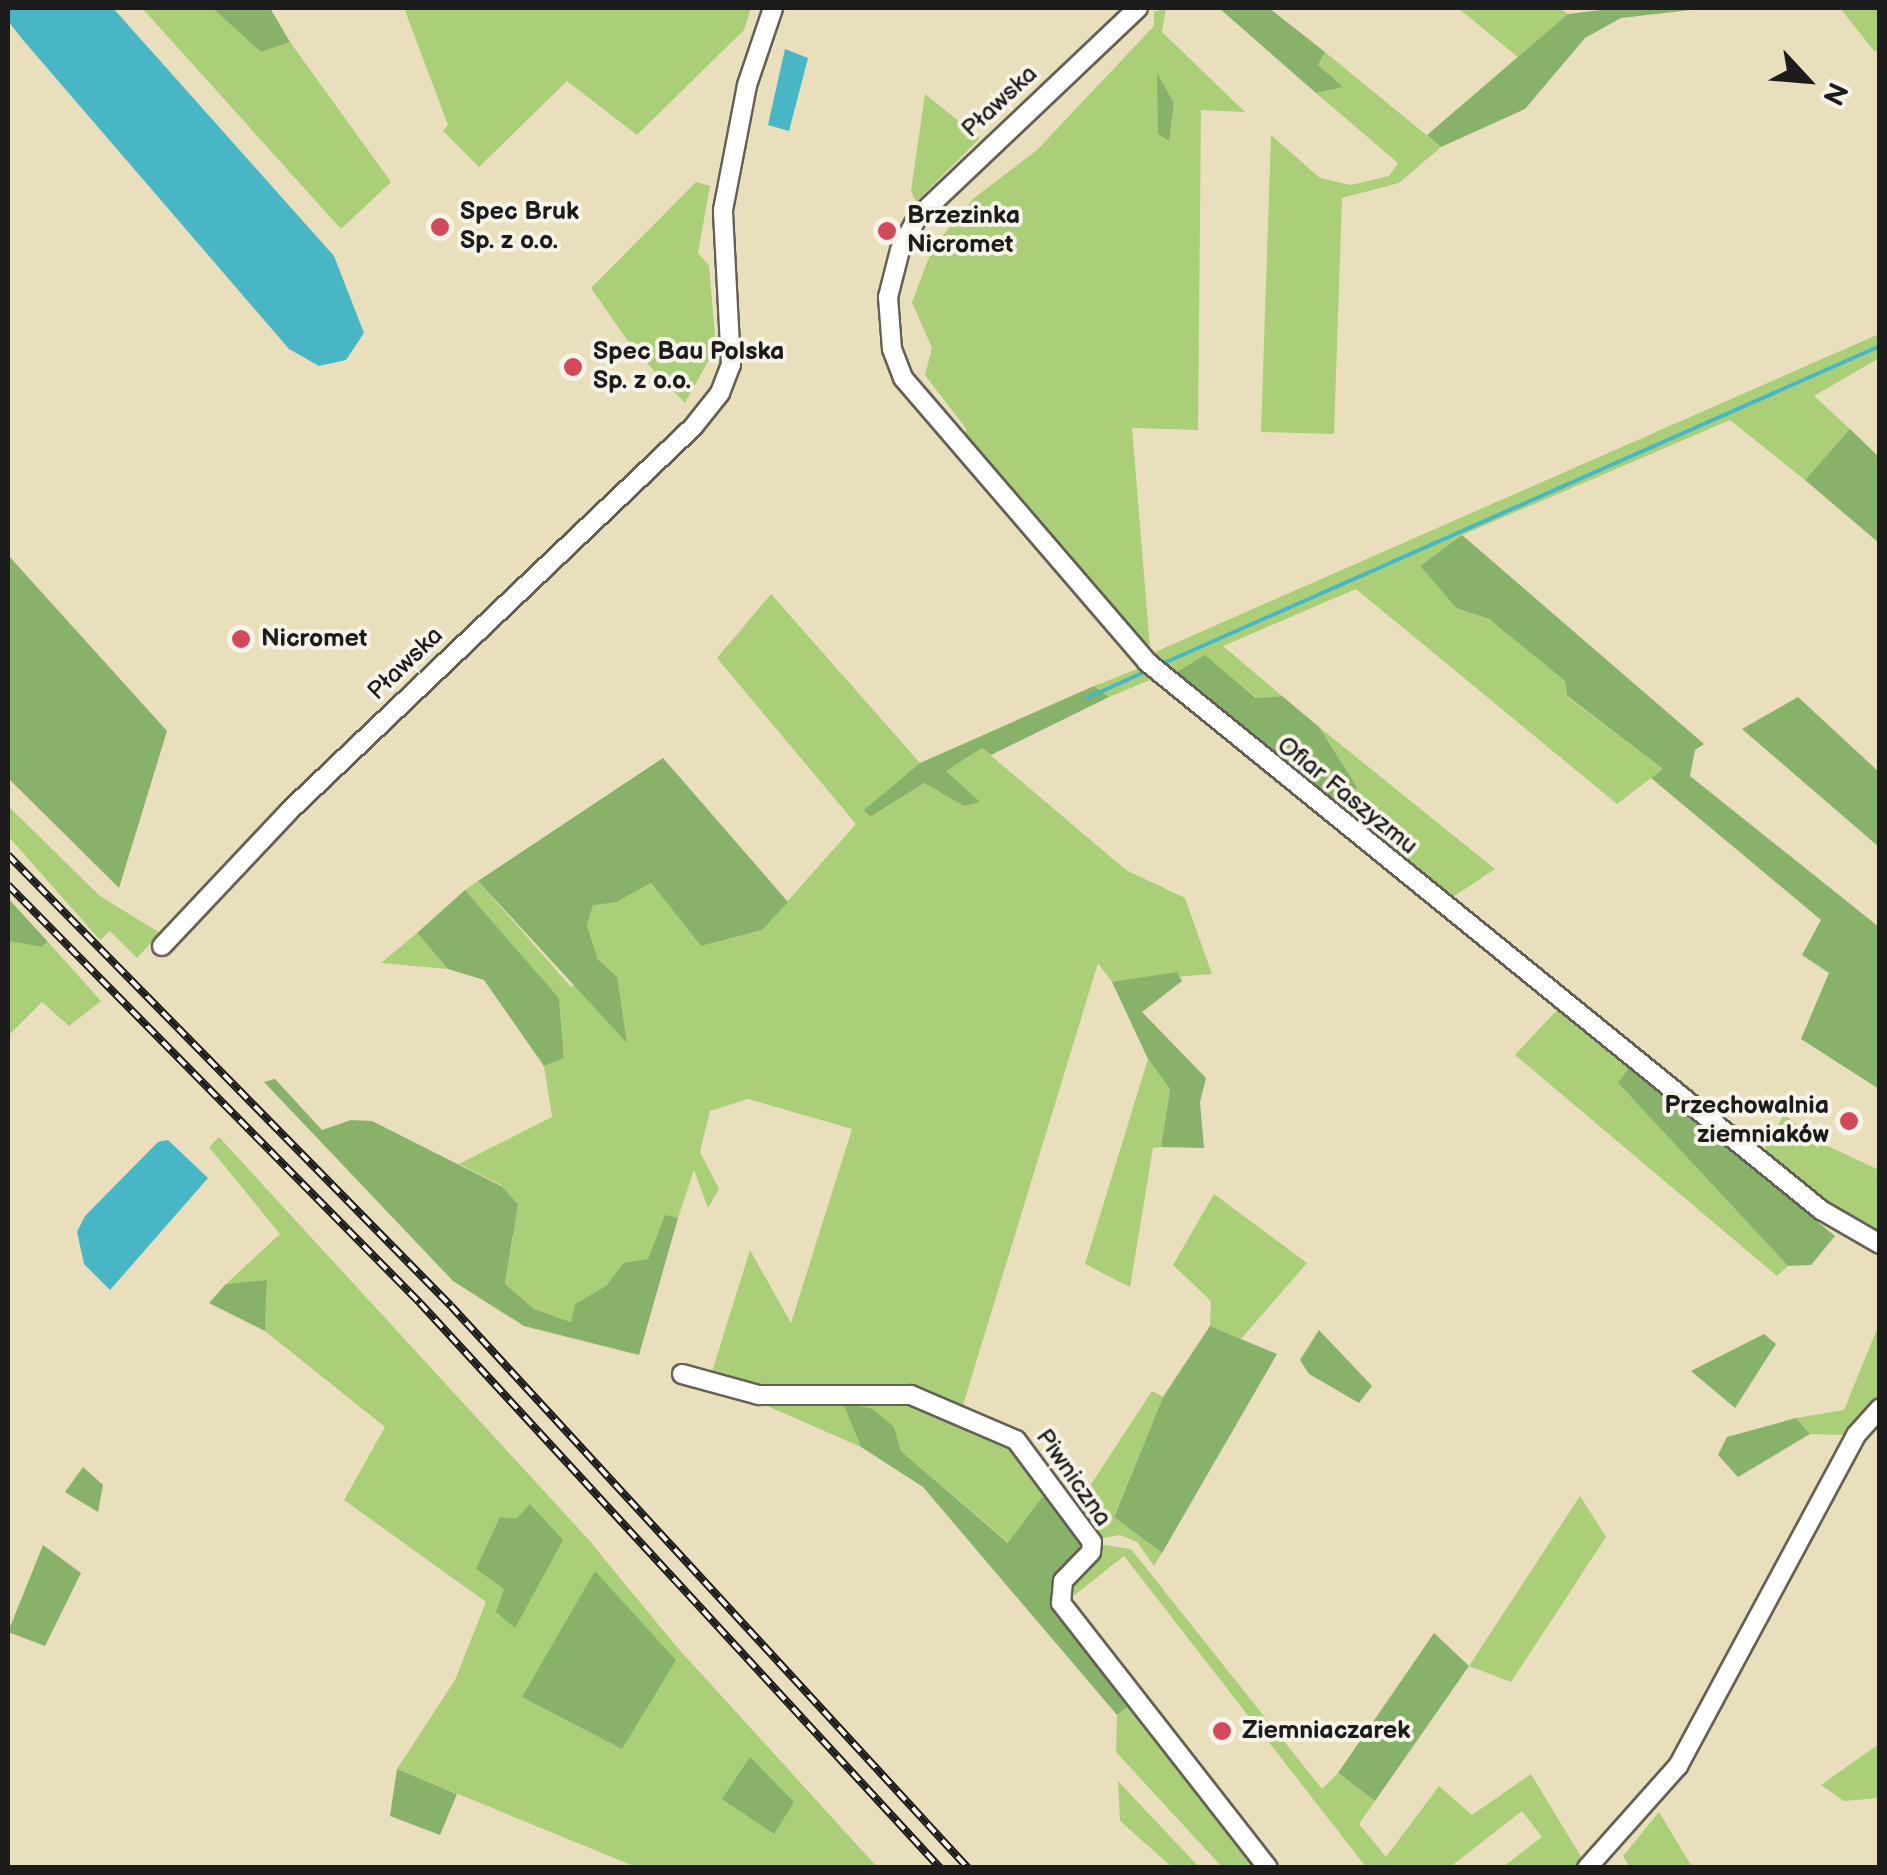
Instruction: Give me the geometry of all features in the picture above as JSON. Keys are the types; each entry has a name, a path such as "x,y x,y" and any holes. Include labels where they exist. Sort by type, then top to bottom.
{"street":[{"name":"Pławska","path":"162,946 289,811 694,427 732,365 724,210 746,85 773,8"},
{"name":"Pławska","path":"888,297 900,250 933,199 1138,8"},
{"name":"Ofiar Faszyzmu","path":"888,297 892,350 921,404 1148,662 1806,1199 1880,1244"},
{"name":"Piwniczna","path":"682,1374 759,1395 911,1395 1016,1440 1092,1542 1091,1552 1064,1581 1061,1602 1268,1868"},
{"path":"1586,1868 1678,1766 1856,1434 1880,1408"}],"green space":[{"path":"142,8 216,8 261,52 290,42 391,182 341,229"},
{"path":"270,8 290,42 261,52 215,10"},
{"path":"404,8 751,8 744,30 637,135 567,81 479,167 443,131 448,125"},
{"path":"1166,8 1162,32 1245,112 1201,110 1198,430 1132,428 1150,648 960,437 967,430 925,375 932,348 912,302 933,247 974,198 1037,150 1154,26 1154,12"},
{"path":"1219,8 1269,8 1325,52 1318,65 1343,87 1316,93"},
{"path":"1458,8 1560,8 1568,14 1519,58"},
{"path":"1618,8 1708,8 1621,18 1585,38 1525,109 1441,147 1427,135 1568,14"},
{"path":"1840,8 1879,8 1879,48 1875,52"},
{"path":"1325,52 1441,147 1399,183 1342,198 1334,434 1261,432 1271,135 1320,178 1351,185 1389,176 1398,163 1316,93 1342,87 1318,65"},
{"path":"1157,73 1174,103 1169,141 1158,134"},
{"path":"925,94 980,138 916,202 911,191"},
{"path":"696,182 710,186 698,253 709,266 716,347 685,403 635,351 591,288"},
{"path":"1879,334 1879,358 1814,396 1850,429 1805,480 1730,420 1462,535 1420,566 1456,608 1489,619 1565,681 1567,697 1663,769 1617,804 1356,589 1223,646 1282,696 1257,698 1205,656 1172,675 1155,652"},
{"path":"1850,429 1879,457 1879,543 1805,480"},
{"path":"1462,535 1704,744 1695,750 1690,776 1879,927 1879,1089 1801,1039 1829,973 1802,955 1821,920 1651,778 1663,769 1567,696 1565,681 1489,619 1456,608 1420,566"},
{"path":"8,555 167,731 119,888 8,778"},
{"path":"771,594 920,763 865,810 872,817 924,783 964,806 979,802 945,771 982,748 1126,870 1185,898 1212,974 1112,982 1098,963 963,1405 924,1392 762,1391 711,1375 750,1250 791,1323 852,1129 748,1099 710,1111 700,1152 719,1189 708,1208 694,1170 678,1218 665,1216 648,1260 623,1263 606,1286 576,1304 571,1322 534,1309 505,1284 513,1237 501,1185 459,1164 552,1117 544,1066 564,1058 559,998 465,890 478,881 571,987 598,961 587,925 593,904 617,902 651,883 701,946 762,930 856,824 717,658"},
{"path":"1205,655 1256,698 1282,696 1319,727 1357,787 1334,808 1172,675"},
{"path":"1140,668 1150,680 1109,697 1094,686"},
{"path":"1094,686 1109,697 991,755 982,748 946,771 980,802 964,806 924,783 871,817 864,810 920,763"},
{"path":"1798,697 1879,772 1879,847 1742,729"},
{"path":"1319,727 1495,869 1444,903 1334,808 1356,786"},
{"path":"663,758 788,902 762,930 701,946 651,883 617,902 593,905 587,925 598,960 617,977 627,1043 478,881"},
{"path":"8,806 100,896 160,933 137,958 110,931 100,940 8,836"},
{"path":"465,890 559,998 564,1058 544,1066 484,980 448,969 417,933"},
{"path":"8,898 48,942 41,947 8,941"},
{"path":"417,933 448,969 381,963"},
{"path":"8,941 41,947 48,942 101,1001 69,1026 42,1002 8,1036"},
{"path":"1177,972 1182,981 1142,1012 1206,1078 1200,1102 1204,1148 1161,1147 1170,1089 1148,1059 1112,982"},
{"path":"1558,1009 1629,1068 1619,1084 1788,1266 1777,1276 1515,1055"},
{"path":"1148,1059 1170,1089 1161,1147 1153,1148 1130,1287 1085,1264"},
{"path":"1629,1068 1835,1236 1811,1265 1788,1266 1618,1083"},
{"path":"275,1079 322,1130 351,1120 372,1121 501,1186 518,1204 505,1284 534,1309 571,1322 575,1304 606,1286 623,1263 648,1259 665,1215 678,1218 639,1355 524,1326 453,1281 264,1082"},
{"path":"1784,1114 1817,1141 1879,1170 1879,1238 1762,1154"},
{"path":"219,1137 588,1539 676,1646 877,1867 636,1867 397,1769 455,1680 486,1602 344,1500 385,1427 265,1331 267,1281 226,1284 280,1234 209,1147"},
{"path":"1214,1194 1307,1263 1241,1339 1210,1326 1211,1301 1173,1265"},
{"path":"267,1280 265,1331 209,1303 226,1284"},
{"path":"1879,1324 1879,1398 1844,1435 1810,1434 1796,1418 1844,1410"},
{"path":"1210,1326 1277,1354 1162,1553 1114,1517 1163,1397"},
{"path":"1319,1330 1372,1386 1359,1403 1309,1374 1300,1360"},
{"path":"1764,1334 1776,1344 1735,1408 1691,1371"},
{"path":"1152,1391 1163,1397 1114,1516 1162,1553 1154,1566 1137,1542 1120,1535 1103,1538 1075,1509"},
{"path":"883,1398 940,1411 1021,1452 1043,1496 1009,1543 901,1451 894,1427 844,1404 861,1447 758,1402"},
{"path":"843,1403 873,1409 894,1427 901,1451 1008,1543 1043,1496 1082,1536 1083,1551 1053,1605 1131,1704 1117,1715 923,1487 861,1447"},
{"path":"1796,1418 1810,1434 1738,1477 1718,1455 1727,1437"},
{"path":"83,1467 103,1485 98,1512 65,1492"},
{"path":"1580,1496 1606,1537 1511,1682 1469,1666"},
{"path":"530,1504 563,1540 515,1628 496,1612 504,1589 476,1569 500,1517 516,1519"},
{"path":"43,1545 81,1573 45,1646 8,1632"},
{"path":"1104,1545 1131,1549 1322,1789 1338,1773 1375,1801 1359,1824 1386,1857 1439,1786 1472,1815 1531,1774 1583,1860 1575,1867 1503,1867 1542,1837 1522,1811 1450,1867 1366,1867 1124,1556 1067,1601 1068,1586"},
{"path":"595,1571 676,1660 622,1749 522,1697"},
{"path":"1434,1633 1469,1666 1375,1801 1338,1773"},
{"path":"1131,1704 1260,1867 1222,1867 1116,1752 1117,1715"},
{"path":"1879,1744 1879,1798 1844,1801 1821,1785"},
{"path":"750,1757 794,1802 774,1834 722,1799"},
{"path":"397,1769 457,1794 440,1835 390,1816"},
{"path":"1118,1781 1199,1867 1172,1867 1120,1821"},
{"path":"1659,1812 1692,1867 1630,1867 1623,1856"}],"water":[{"path":"8,8 113,8 334,256 364,333 346,360 319,366 289,349 23,40 8,21"},
{"path":"785,49 808,58 789,131 768,125"},
{"path":"168,1140 208,1178 110,1290 84,1264 77,1232 85,1216 158,1142"}],"waterway":[{"path":"1164,663 1880,346"},
{"path":"1087,698 1142,673"}],"railway":[{"path":"8,855 451,1306 968,1868"},
{"path":"8,885 420,1303 940,1868"}],"place":[{"name":"Spec Bruk Sp. z o.o.","path":"440,227"},
{"name":"Brzezinka Nicromet","path":"887,231"},
{"name":"Spec Bau Polska Sp. z o.o.","path":"573,367"},
{"name":"Nicromet","path":"241,639"},
{"name":"Przechowalnia ziemniaków","path":"1849,1121"},
{"name":"Ziemniaczarek","path":"1222,1731"}]}
